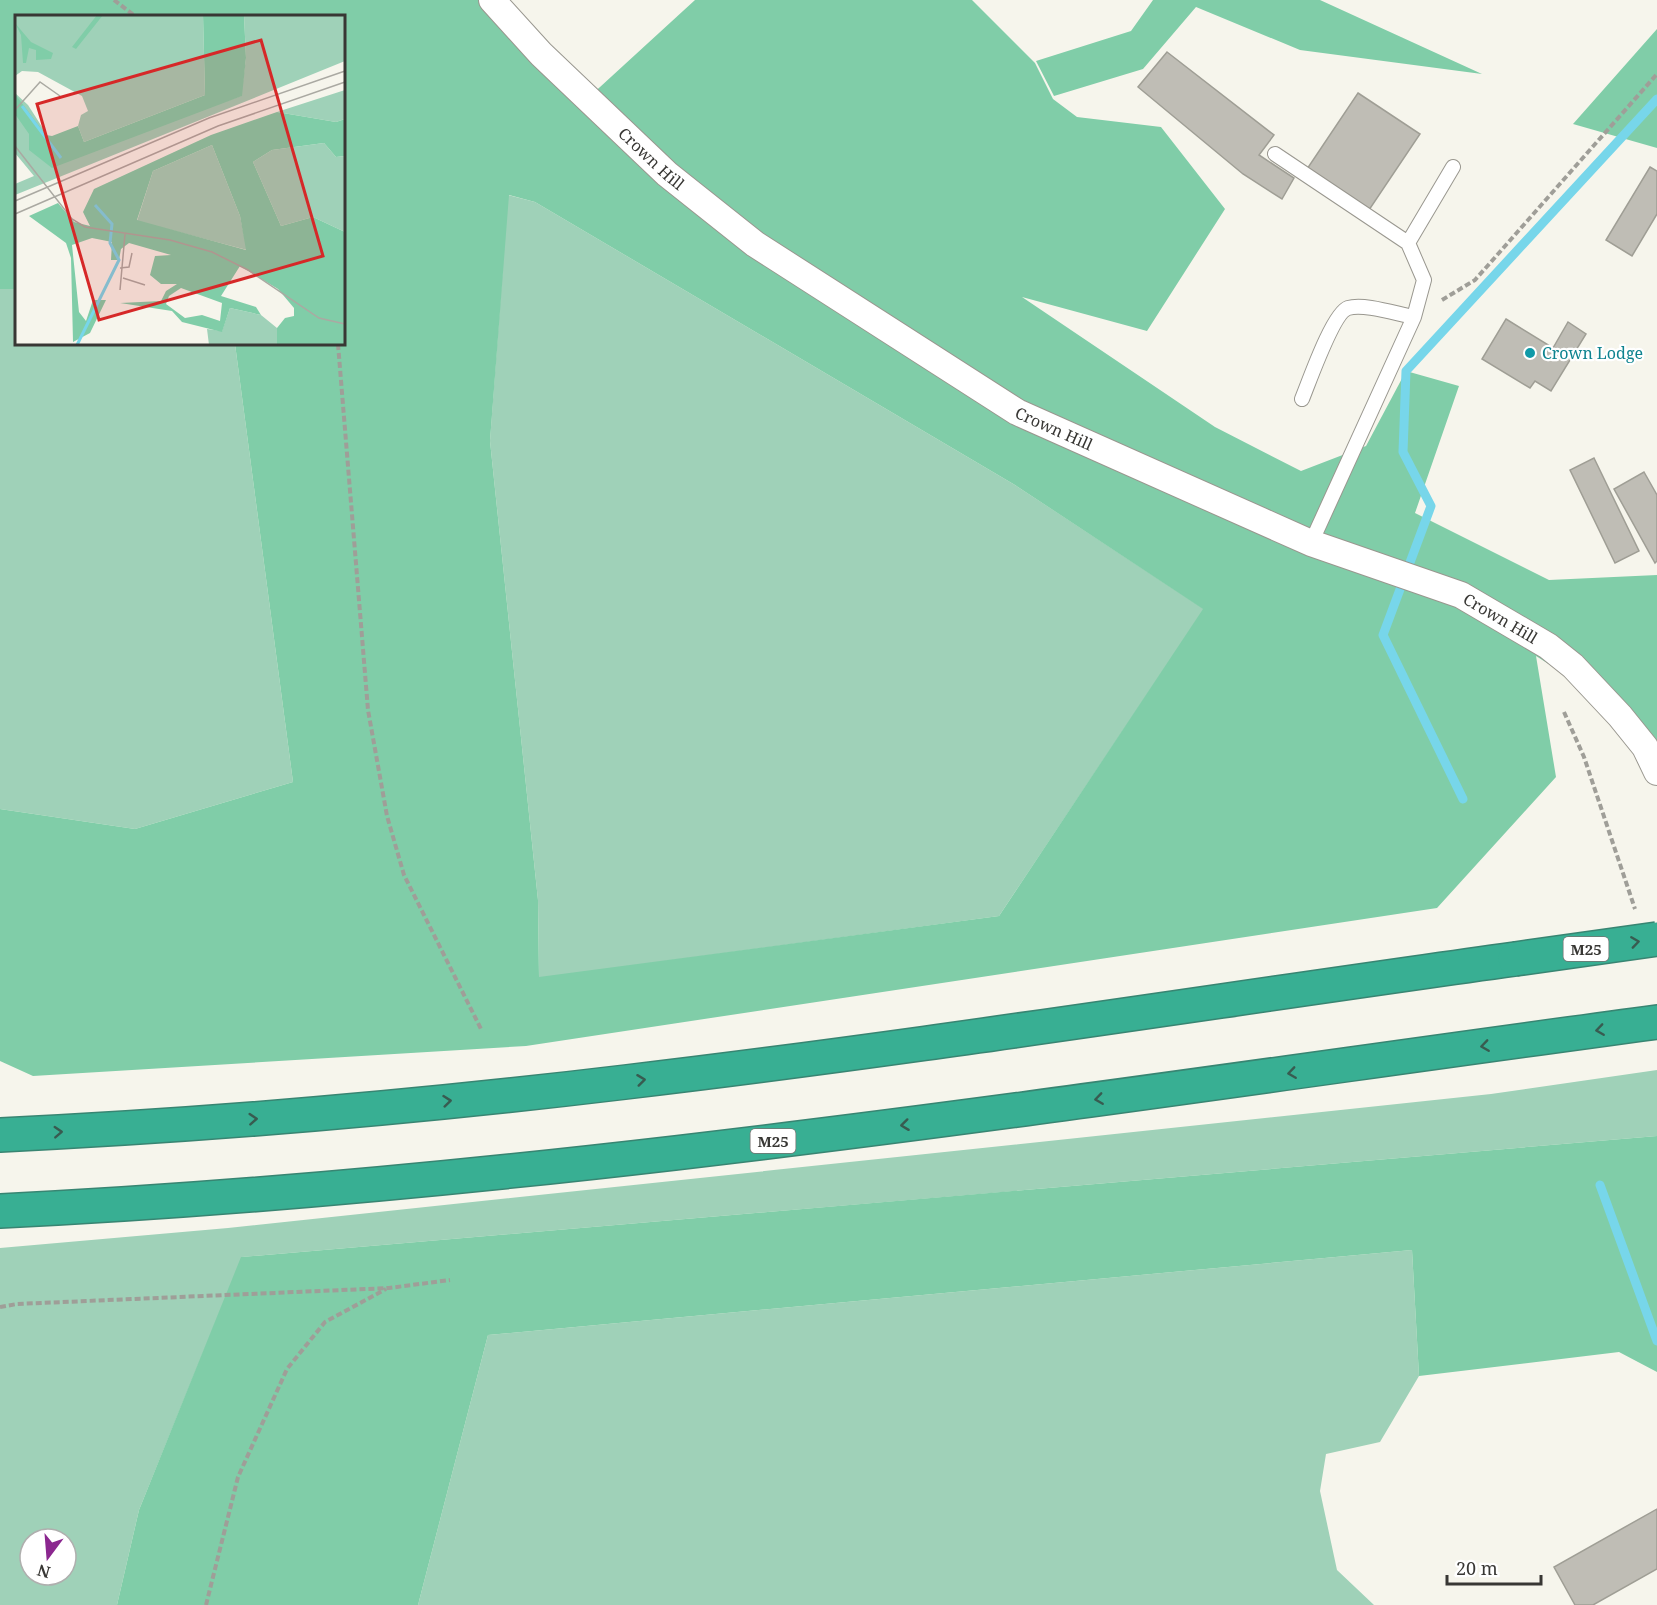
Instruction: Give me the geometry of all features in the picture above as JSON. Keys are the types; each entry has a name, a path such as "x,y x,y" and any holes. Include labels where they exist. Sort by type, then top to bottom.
{"highway":[{"name":"M25","path":"0,1135 115,1130 284,1117 625,1082 1515,959 1647,927"},
{"name":"M25","path":"0,1211 117,1206 250,1196 509,1172 1054,1106 1657,1022"}],"street":[{"name":"Crown Hill","path":"492,0 541,54 667,174 755,244 1017,412 1311,543 1461,595 1548,646 1573,666 1620,716 1645,747 1657,772"}],"lane":[{"path":"1275,154 1408,243 1424,280 1414,317 1311,543"},
{"path":"1408,243 1453,167"},
{"path":"1302,399 1336,318 1347,308 1362,307 1414,317"}],"path":[{"path":"114,0 134,15"},
{"path":"1414,317 1475,280 1657,74"},
{"path":"338,345 368,710 387,816 404,874 482,1029"},
{"path":"1564,712 1584,757 1647,927"},
{"path":"0,1307 389,1288 450,1280"},
{"path":"206,1605 238,1477 287,1369 325,1322 389,1288"}],"green space":[{"path":"0,0 499,0 588,98 695,0 972,0 1035,63 1053,99 1077,117 1161,127 1225,209 1147,331 1022,297 1215,427 1301,471 1366,446 1406,371 1459,386 1415,513 1549,580 1657,575 1657,763 1639,721 1536,656 1556,777 1437,908 526,1046 33,1076 0,1061 0,809 135,829 293,782 235,345 345,345 345,15 15,15 15,289 0,289","holes":["509,195 535,202 1015,485 1203,609 999,916 539,977 538,900 490,441"]},
{"path":"1153,0 1320,0 1482,74 1300,50 1196,7 1143,69 1054,96 1036,61 1131,31"},
{"path":"1657,29 1657,148 1573,124"},
{"path":"508,195 535,202 1015,485 1204,609 999,916 539,978 538,900 490,441"},
{"path":"0,289 15,289 15,345 235,345 293,782 135,829 0,809"},
{"path":"1657,1070 1657,1136 242,1257 139,1510 117,1605 0,1605 0,1248 228,1228 1491,1094"},
{"path":"1657,1136 1657,1372 1619,1352 1419,1376 1412,1250 488,1335 418,1605 117,1605 139,1510 241,1257"},
{"path":"1412,1250 1419,1376 1380,1442 1326,1454 1320,1491 1337,1570 1374,1605 418,1605 488,1335"}],"building":[{"path":"1167,52 1274,135 1259,155 1294,178 1282,199 1243,174 1138,87"},
{"path":"1358,93 1420,134 1369,210 1307,169"},
{"path":"1650,167 1657,171 1657,214 1632,256 1606,240"},
{"name":"Crown Lodge","path":"1506,319 1553,348 1568,322 1586,334 1551,391 1535,381 1530,388 1482,359"},
{"path":"1594,458 1639,551 1615,563 1570,470"},
{"path":"1644,472 1657,495 1657,561 1655,563 1614,489"},
{"path":"1657,1509 1657,1569 1593,1605 1575,1605 1554,1567"}],"waterway":[{"path":"1463,799 1383,635 1431,506 1403,452 1406,371 1657,99"},
{"path":"1600,1185 1657,1341"}],"place":[{"name":"Crown Lodge","path":"1530,353"}]}
